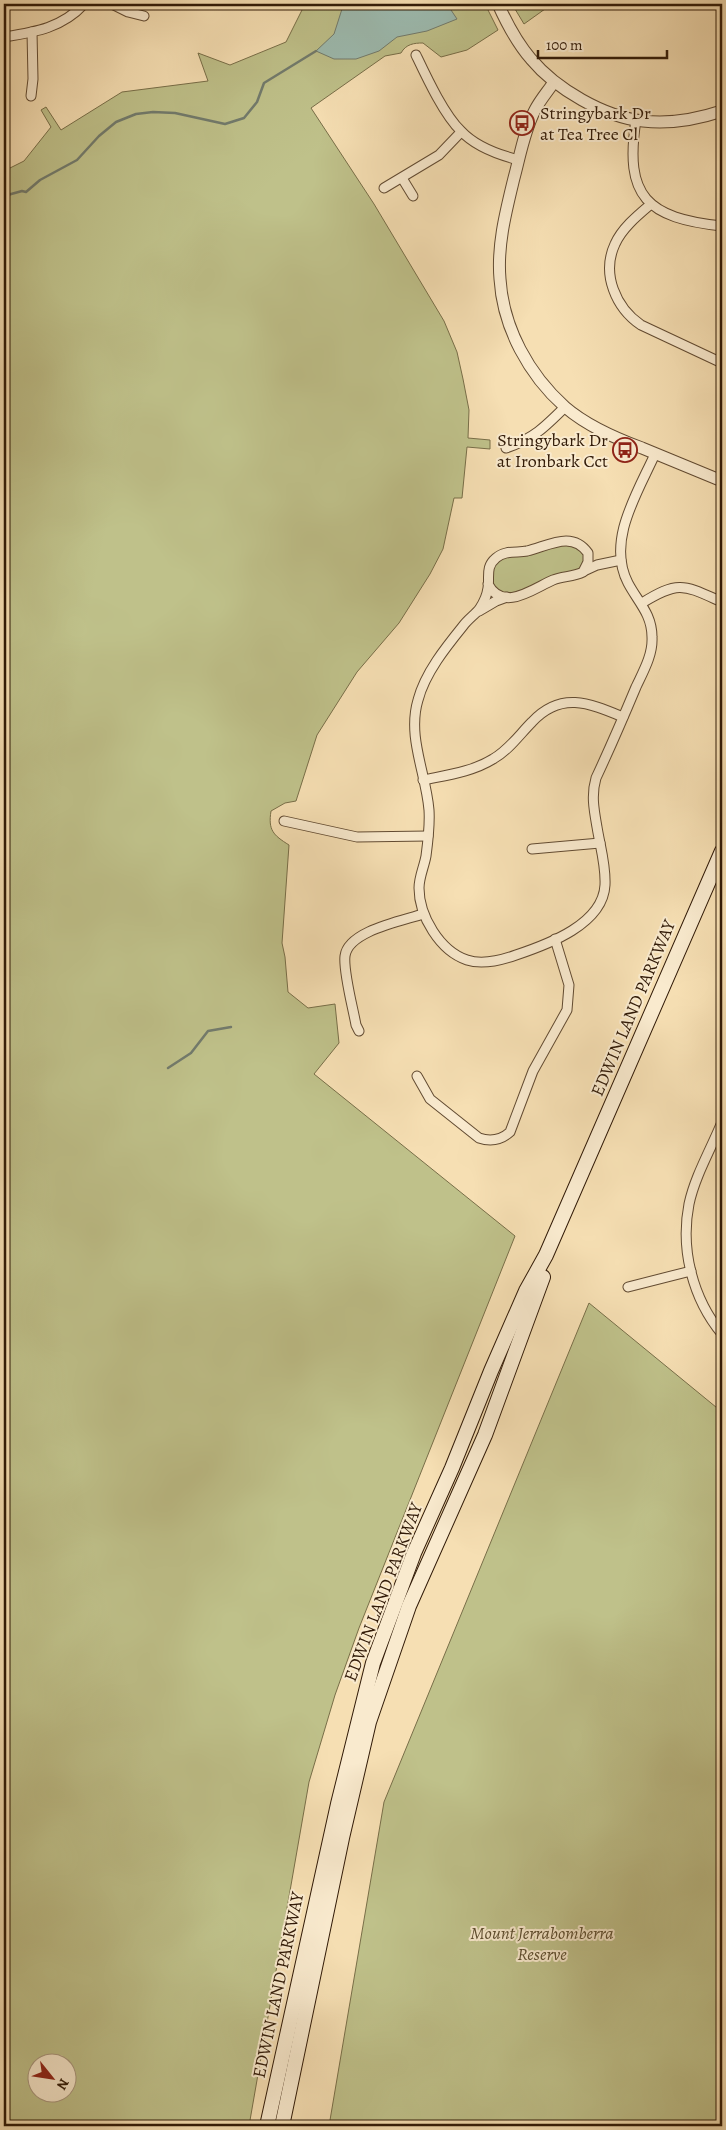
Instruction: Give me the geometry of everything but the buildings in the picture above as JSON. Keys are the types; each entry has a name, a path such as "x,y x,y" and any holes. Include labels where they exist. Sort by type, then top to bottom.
{"main road":[{"name":"EDWIN LAND PARKWAY","path":"266,2126 331,1832 372,1662 414,1553 452,1468 491,1371 526,1291 546,1255 580,1179 722,851"},
{"name":"EDWIN LAND PARKWAY","path":"282,2126 342,1838 369,1722 410,1606 485,1434 580,1179"}],"street":[{"path":"4,36 32,32 57,24 74,14 84,4"},
{"path":"112,4 128,12 144,16"},
{"path":"498,4 514,37 532,60 554,82 581,100 636,120 659,122 686,120 722,111"},
{"path":"31,96 33,79 32,32"},
{"path":"416,55 431,85 461,132 471,140 500,155 519,160"},
{"path":"554,82 532,116 519,160 501,236 499,278 502,298 507,319 521,353 541,381 565,407 598,429 722,481"},
{"path":"636,120 632,162 637,183 644,198 668,215 722,226"},
{"path":"384,188 442,153 461,132"},
{"path":"402,178 413,196"},
{"path":"651,204 624,231 615,243 612,251 610,276 620,306 632,319 641,325 722,363"},
{"path":"506,448 525,442 565,407"},
{"path":"621,560 602,559 577,544 563,541 551,542 527,551 503,554 495,558 487,574 488,584 485,598 476,613 456,634 433,667 417,700 414,734 429,810 428,836 419,887 423,914 429,926 441,940 456,955 469,961 500,960 530,950 579,926 591,917 600,906 605,884 604,859 592,791 647,662 652,644 650,617 627,580 621,560 620,540 623,528 655,454"},
{"path":"584,571 589,557 586,551"},
{"path":"476,613 497,600 522,595 552,581 576,575 597,565 621,560"},
{"path":"488,584 495,593 507,598"},
{"path":"642,603 664,590 679,586 690,588 722,602"},
{"path":"423,780 478,767 510,746 545,709 563,703 575,701 591,704 623,717"},
{"path":"284,821 357,836 428,836"},
{"path":"532,849 600,843"},
{"path":"359,1030 356,1025 345,959 348,947 359,936 423,914"},
{"path":"417,1076 433,1101 479,1138 493,1140 508,1134 513,1127 524,1090 533,1071 567,1010 569,985 555,939"},
{"path":"722,1122 689,1205 686,1233 694,1286 701,1301 722,1334"},
{"path":"628,1287 691,1271"}],"green space":[{"path":"305,4 485,4 498,30 467,50 441,57 423,43 411,45 401,53 385,56 311,108 374,204 444,321 457,352 463,379 469,410 468,438 490,440 490,449 467,447 462,498 454,498 443,549 430,574 399,623 357,672 317,735 296,801 285,803 271,811 270,823 275,835 289,845 282,943 288,992 308,1008 335,1004 339,1043 314,1074 515,1236 359,1628 335,1695 309,1782 249,2126 4,2126 4,171 24,161 51,127 41,110 46,107 61,130 122,92 208,81 198,53 230,65 286,42"},
{"path":"512,4 552,4 524,24"},
{"path":"571,545 581,550 585,556 581,569 515,594 500,592 494,586 491,577 493,568 501,558 536,549"},
{"name":"Mount Jerrabomberra Reserve","path":"589,1303 722,1412 722,2126 329,2126 384,1802"}],"water":[{"path":"349,4 447,4 457,19 427,31 397,37 379,51 356,59 334,59 316,51 334,34 342,9"}],"waterway":[{"path":"4,196 22,191 26,192 40,180 77,160 99,136 116,122 136,114 153,112 175,113 225,124 244,118 257,102 264,83 316,51"},
{"path":"168,1068 191,1053 208,1031 231,1027"}],"place":[{"name":"Stringybark Dr at Tea Tree Cl","path":"522,123"},
{"name":"Stringybark Dr at Ironbark Cct","path":"625,450"}]}
